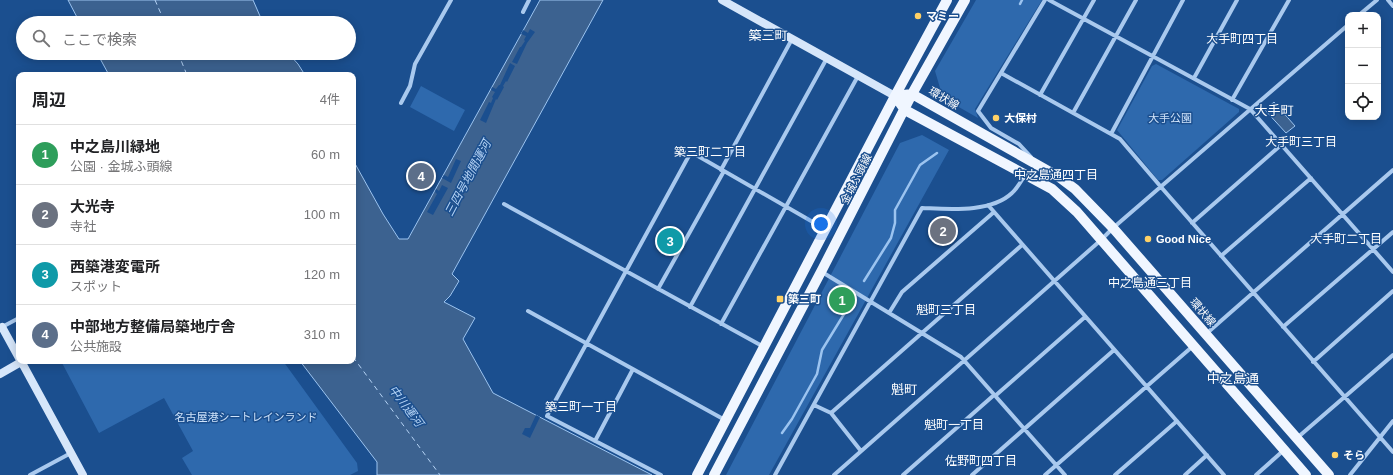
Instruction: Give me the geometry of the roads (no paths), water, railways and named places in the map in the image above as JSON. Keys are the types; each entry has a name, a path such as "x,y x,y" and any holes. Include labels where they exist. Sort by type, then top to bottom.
{"main road":[{"name":"金城ふ頭線","path":"697,475 895,96 947,0"},
{"name":"金城ふ頭線","path":"714,475 821,272 912,94 965,0"},
{"name":"環状線","path":"895,96 912,94 1038,164 1076,189 1113,228 1329,475"},
{"path":"895,96 905,110 1052,190 1064,200 1102,240 1306,475"}],"street":[{"path":"401,103 410,86 415,64 451,0"},
{"path":"523,12 529,0"},
{"path":"722,0 895,96"},
{"path":"1038,164 1019,144 991,128 978,111 1045,0"},
{"path":"1049,0 1250,109 1393,272"},
{"path":"1040,95 1094,0"},
{"path":"1073,113 1136,0"},
{"path":"1110,134 1183,0"},
{"path":"1194,78 1237,0"},
{"path":"1232,100 1289,0"},
{"path":"1362,12 1376,0"},
{"path":"1388,0 1393,6"},
{"path":"834,475 1102,240 1113,228 1345,28"},
{"path":"658,289 792,39"},
{"path":"690,307 827,58"},
{"path":"1001,73 1120,139 1393,452"},
{"path":"721,324 858,76"},
{"path":"1192,223 1281,145"},
{"path":"661,475 547,416 691,152 826,229"},
{"path":"1206,334 1393,170"},
{"path":"775,475 922,208 950,210 988,205 1002,200 1013,193 1025,175"},
{"path":"1221,256 1310,178"},
{"path":"504,204 764,347"},
{"path":"988,205 1224,475"},
{"path":"889,313 902,292 994,212"},
{"path":"1283,327 1393,232"},
{"path":"831,413 1022,245"},
{"path":"821,272 961,357 1064,475"},
{"path":"1313,362 1393,291"},
{"path":"528,311 726,420"},
{"path":"903,475 1085,317"},
{"path":"16,320 2,327 16,353"},
{"path":"1045,475 1193,345"},
{"path":"972,475 1114,350"},
{"path":"1297,438 1393,355"},
{"path":"0,374 16,363"},
{"path":"22,364 83,475"},
{"path":"595,441 633,369"},
{"path":"814,404 831,413 861,451"},
{"path":"1115,475 1177,421"},
{"path":"1350,475 1393,421"},
{"path":"1256,475 1284,450"},
{"path":"30,475 71,453"},
{"path":"1185,475 1207,455"}],"water":[{"path":"68,0 253,0 260,16 76,16"},
{"path":"540,0 603,0 452,274 459,281 450,296 444,302 475,318 463,339 493,393 652,475 377,475 377,462 302,364 356,364 356,165 383,214 399,239 408,239"},
{"path":"101,60 294,60 303,72 107,72"},
{"path":"1274,102 1295,126 1286,133 1265,110"}],"waterway":[{"path":"1020,4 1022,0"},
{"path":"864,281 891,238 895,223 895,210 920,165 937,153"},
{"path":"782,433 792,419 817,374 822,350 849,306"}],"place":[{"name":"マミー","path":"918,16"},
{"name":"大保村","path":"996,118"},
{"name":"中部地方整備局築地庁舎","path":"421,176"},
{"name":"大光寺","path":"943,231"},
{"name":"Good Nice","path":"1148,239"},
{"name":"西築港変電所","path":"670,241"},
{"name":"築三町","path":"780,299"},
{"name":"中之島川緑地","path":"842,300"},
{"name":"そら","path":"1335,455"}],"district":[{"name":"築三町","path":"768,35"},
{"name":"大手町四丁目","path":"1242,39"},
{"name":"大手町","path":"1274,110"},
{"name":"大手町三丁目","path":"1301,142"},
{"name":"築三町二丁目","path":"710,152"},
{"name":"中之島通四丁目","path":"1056,175"},
{"name":"大手町二丁目","path":"1346,239"},
{"name":"中之島通三丁目","path":"1150,283"},
{"name":"魁町三丁目","path":"946,310"},
{"name":"中之島通","path":"1233,378"},
{"name":"魁町","path":"904,389"},
{"name":"築三町一丁目","path":"581,407"},
{"name":"魁町一丁目","path":"954,425"},
{"name":"佐野町四丁目","path":"981,461"}],"park label":[{"name":"大手公園","path":"1170,118"},
{"name":"名古屋港シートレインランド","path":"246,417"}],"water label":[{"name":"三四号地間運河","path":"468,178"},
{"name":"中川運河","path":"406,406"}]}
